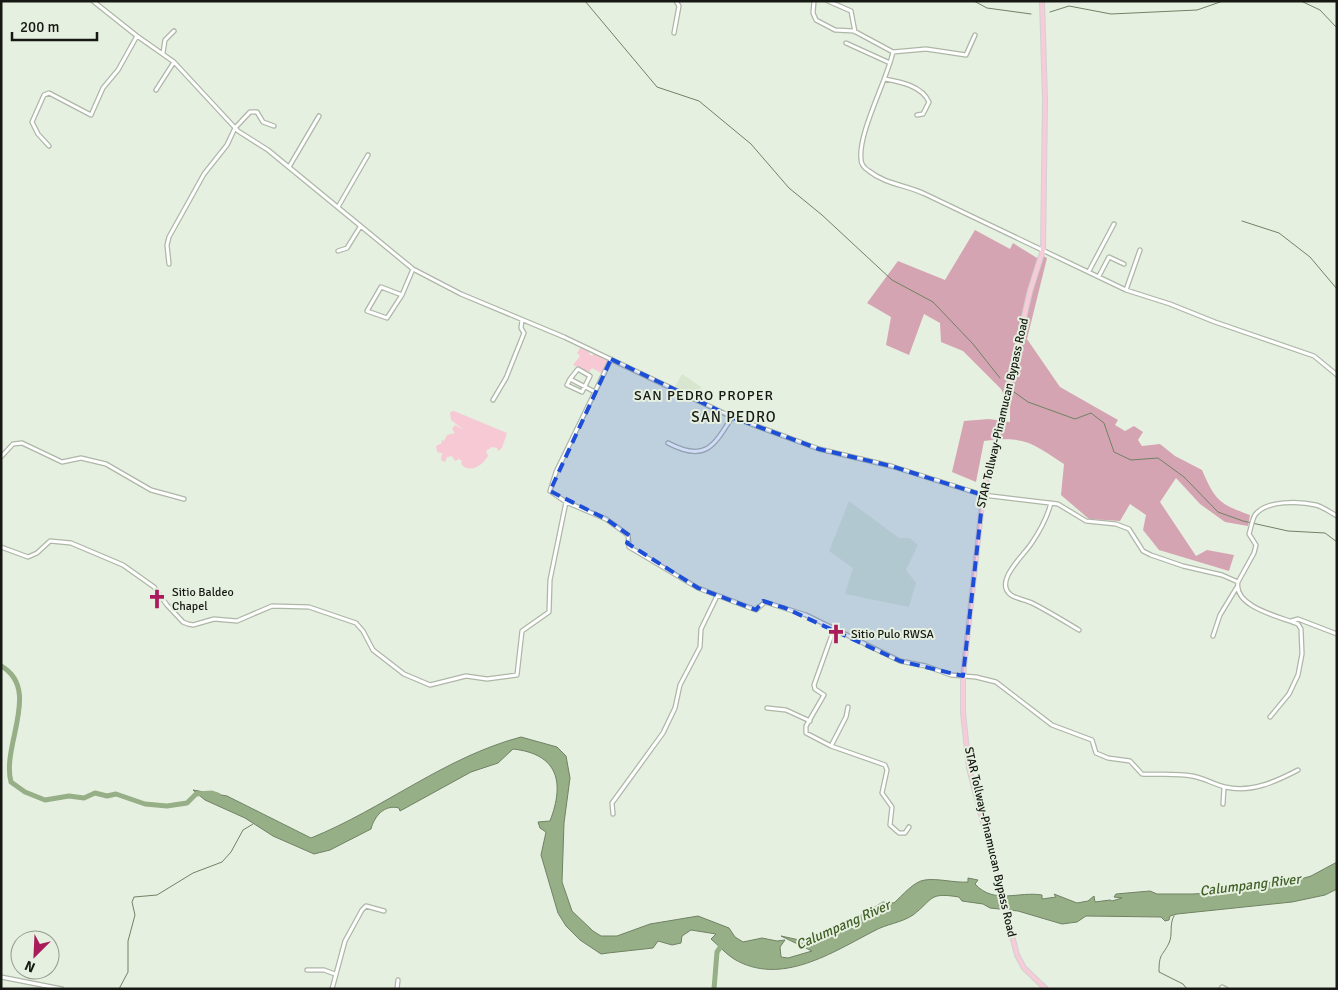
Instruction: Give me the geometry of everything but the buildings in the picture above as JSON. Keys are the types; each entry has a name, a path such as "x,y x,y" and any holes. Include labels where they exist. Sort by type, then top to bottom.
{"main road":[{"name":"STAR Tollway-Pinamucan Bypass Road","path":"1042,1 1045,101 1043,250 1030,291 982,494 963,676 965,732 969,768 1019,962 1046,989"}],"street":[{"path":"93,1 174,62 236,128 289,167 413,270 461,294 611,360 732,417 819,449 891,466 982,494 1062,506 1086,521 1116,524 1129,529 1143,551 1237,584 1248,604 1298,624 1301,629 1302,657 1298,675 1289,694 1270,717"},
{"path":"674,33 679,6 676,1"},
{"path":"814,1 813,13 816,20 834,30 855,32 894,52 926,49 966,55 976,36"},
{"path":"828,1 851,11 855,32"},
{"path":"163,53 165,40 174,31"},
{"path":"49,146 38,134 32,122 44,95 48,93 90,115 103,88 118,70 137,36"},
{"path":"846,43 890,63"},
{"path":"894,52 874,104 861,151 860,160 864,167 890,183 919,191 1126,290 1314,356 1337,375"},
{"path":"156,90 174,62"},
{"path":"885,79 908,85 926,96 929,102 926,111 918,115"},
{"path":"169,264 167,245 169,237 204,174 227,145 236,128 246,115 253,111 258,113 264,123 274,126"},
{"path":"289,167 319,116"},
{"path":"338,207 368,155"},
{"path":"1089,271 1114,224"},
{"path":"338,251 347,248 360,227"},
{"path":"1126,290 1140,250"},
{"path":"1099,276 1109,257 1124,264"},
{"path":"402,295 381,287 366,311 386,318 402,295 413,270"},
{"path":"493,400 506,378 524,333 521,328 522,320"},
{"path":"611,360 550,486 550,491 553,495 566,502 606,519 628,535 627,543 629,547 680,579 717,596 756,610 764,602 784,608 900,660 926,666 947,674 996,682 1052,725 1092,740 1096,753 1108,758 1130,761 1140,773 1190,776 1206,779 1224,787 1242,788 1270,784 1298,770"},
{"path":"578,369 590,375 581,393 567,385 570,379 578,369"},
{"path":"570,379 595,392"},
{"path":"668,443 692,454 698,453 717,442 732,417"},
{"path":"1,457 13,444 22,443 62,462 81,458 106,464 151,490 184,499"},
{"path":"1,547 28,557 37,553 50,541 66,541 78,545 116,561 151,585 183,622 193,625 214,619 237,621 272,606 281,605 309,608 347,618 363,631 374,650 404,674 430,685 439,685 466,676 487,679 517,674 522,631 546,615 551,607 550,580 566,502"},
{"path":"1051,503 1048,515 1039,531 1007,576 1006,587 1009,594 1014,597 1032,603 1079,630"},
{"path":"1213,636 1220,614 1254,553 1256,545 1250,534 1254,518 1260,511 1287,503 1316,505 1337,516"},
{"path":"613,814 612,803 663,733 675,708 680,684 700,647 702,629 717,596"},
{"path":"1290,621 1298,619 1337,634"},
{"path":"834,629 814,685 815,689 824,695 805,730 806,733 832,746 885,765 887,770 882,793 892,807 890,825 899,833 905,833 909,827"},
{"path":"832,746 846,717 848,707"},
{"path":"767,708 786,710 810,721"},
{"path":"1223,804 1224,787"},
{"path":"332,989 347,936 362,910 366,906 384,911"},
{"path":"307,970 324,970 336,974"},
{"path":"1,977 62,989"},
{"path":"397,989 398,980"}],"highlighted area":[{"path":"611,359 732,417 819,449 891,466 983,495 963,676 900,661 785,608 763,601 756,610 698,588 627,543 630,536 606,519 550,491"}],"shaded area":[{"path":"975,230 1010,249 1013,243 1037,258 1040,254 1047,258 1027,339 1060,387 1118,420 1115,425 1125,431 1134,426 1143,432 1138,440 1142,446 1160,444 1175,456 1202,470 1219,500 1231,508 1250,515 1248,526 1225,522 1200,504 1176,478 1160,502 1196,556 1207,550 1234,555 1229,571 1159,550 1143,530 1146,515 1130,504 1120,521 1089,519 1061,495 1064,464 1027,442 1009,439 984,441 976,482 952,472 964,421 989,419 1010,422 1010,407 1001,389 963,351 941,342 940,323 924,314 909,355 886,345 891,317 867,303 898,261 945,280"},
{"path":"581,346 591,351 589,354 592,356 594,353 610,360 603,374 592,368 589,372 573,365 580,356 577,353"},
{"path":"682,374 701,387 697,399 674,388"},
{"path":"454,411 507,433 502,448 498,451 497,448 492,447 486,451 488,456 486,459 479,466 473,468 466,468 461,464 462,461 459,459 455,461 452,456 447,457 445,462 441,460 442,453 437,452 436,446 442,443 441,440 444,441 447,435 455,433 452,429 455,425 464,430 451,420 450,412"},
{"path":"849,501 899,538 910,538 918,545 906,570 916,583 909,607 845,594 853,568 829,551"}],"water":[{"path":"521,737 557,747 566,756 570,778 564,823 562,882 572,911 601,936 617,936 650,924 698,916 729,928 735,937 743,942 762,938 777,941 785,940 780,947 781,957 788,958 812,951 781,936 804,941 856,918 883,902 894,903 917,883 930,880 968,882 968,878 978,880 975,884 982,890 998,896 1033,894 1042,895 1042,899 1056,897 1054,894 1077,903 1088,901 1094,896 1095,902 1112,901 1122,898 1114,897 1116,894 1150,891 1157,894 1209,893 1243,884 1294,881 1311,876 1337,862 1337,889 1325,895 1292,902 1177,914 1170,916 1169,920 1165,921 1161,917 1086,916 1077,922 1062,924 1018,911 990,908 983,904 962,901 959,897 942,895 932,898 908,918 879,929 824,956 788,968 770,969 752,967 734,959 711,939 716,934 691,930 682,936 681,943 672,945 658,941 653,948 601,954 580,940 566,926 558,913 541,855 546,832 540,828 538,822 550,821 555,807 557,782 554,772 548,764 540,757 528,752 513,749 498,763 471,772 400,811 399,808 394,807 384,810 377,816 371,829 330,850 314,854 273,836 245,818 205,800 193,790 227,796 311,838 364,813 466,757"}],"waterway":[{"path":"585,1 657,87 699,101 751,144 789,188 822,215 892,280 933,302 973,344 1000,378"},
{"path":"974,1 987,8 1031,14"},
{"path":"1050,12 1069,6 1111,14 1197,10 1223,1"},
{"path":"1301,1 1320,10 1337,28"},
{"path":"1242,221 1279,233 1310,257 1337,289"},
{"path":"1014,392 1028,402 1075,419 1091,413 1104,423 1114,452 1131,460 1158,458 1184,477 1218,512 1243,521 1288,531 1325,533 1337,542"},
{"name":"Calumpang River","path":"1,666 13,676 18,689 20,703 9,768 11,782 25,792 45,800 69,796 84,798 95,793 107,796 116,794 145,804 167,806 187,803 196,794 212,793 218,795"},
{"path":"119,989 128,972 128,941 135,915 132,902 134,897 157,895 193,873 222,862 231,852 243,830 253,824"},
{"path":"1174,916 1170,940 1160,958 1159,972 1183,984 1187,989"},
{"path":"714,989 717,952 723,943"}],"place":[{"name":"Sitio Baldeo Chapel","path":"157,599"},
{"name":"Sitio Pulo RWSA","path":"836,634"}],"district":[{"name":"SAN PEDRO PROPER","path":"704,395"},
{"name":"SAN PEDRO","path":"734,417"}]}
